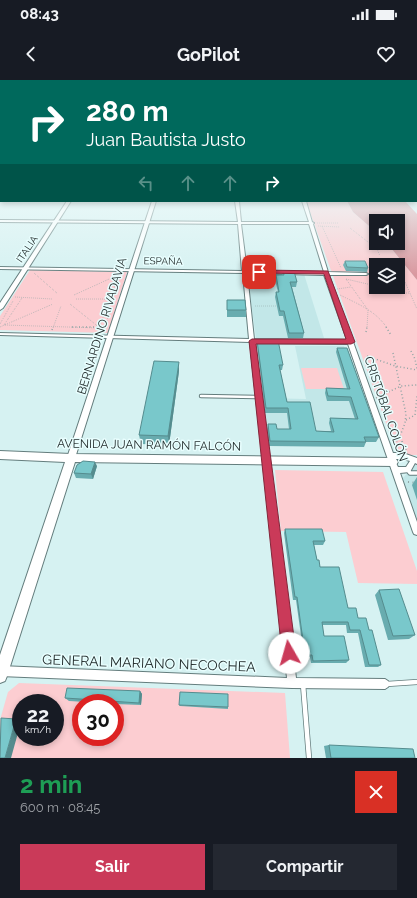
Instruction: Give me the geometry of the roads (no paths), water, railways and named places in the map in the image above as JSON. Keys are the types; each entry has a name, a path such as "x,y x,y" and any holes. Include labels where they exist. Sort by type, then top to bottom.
{"main road":[{"name":"AVENIDA JUAN RAMÓN FALCÓN","path":"0,455 71,458 266,460 392,459"},
{"path":"1,673 71,458"}],"street":[{"name":"ITALIA","path":"0,308 63,212"},
{"name":"BERNARDINO RIVADAVIA","path":"71,458 111,337 127,271 150,212"},
{"path":"238,212 258,397 292,683"},
{"name":"CRISTÓBAL COLÓN","path":"308,212 326,272 417,532"},
{"path":"0,220 312,224"},
{"name":"ESPAÑA","path":"0,268 127,271 326,272 368,275"},
{"path":"0,334 252,341 351,342"},
{"path":"403,456 413,460 408,470 392,459 403,456"},
{"name":"GENERAL MARIANO NECOCHEA","path":"1,673 292,683 385,684"}],"lane":[{"path":"201,396 258,397"},
{"path":"408,470 410,473 417,473"},
{"name":"GENERAL MARIANO NECOCHEA","path":"385,684 417,682"},
{"path":"303,683 308,758"}]}
